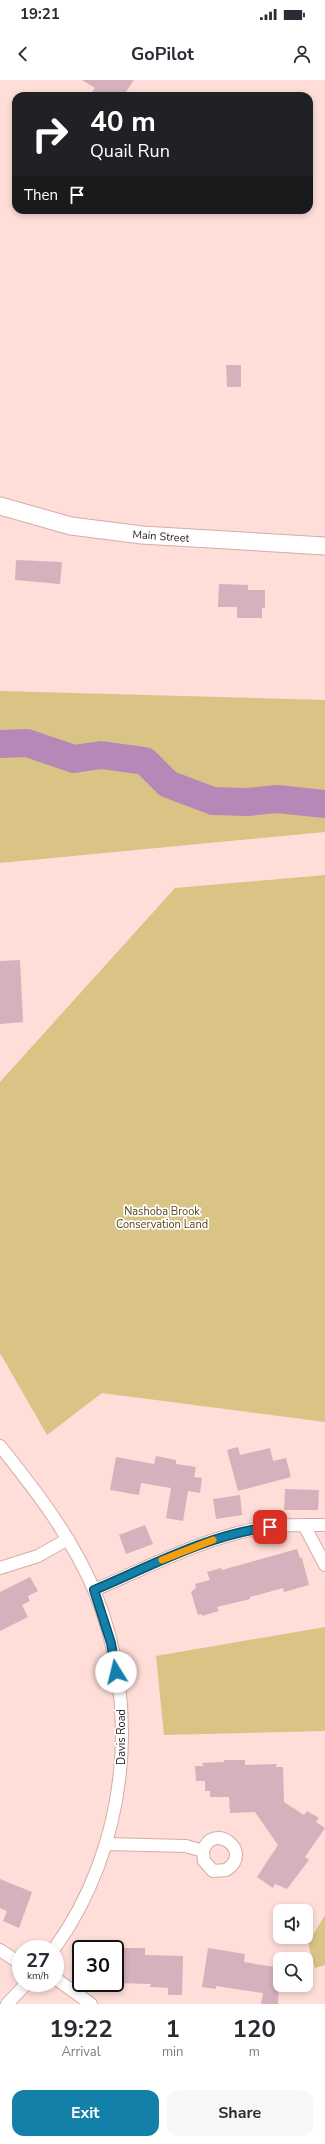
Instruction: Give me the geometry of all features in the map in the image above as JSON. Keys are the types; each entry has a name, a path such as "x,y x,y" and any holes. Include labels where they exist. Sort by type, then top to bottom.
{"main road":[{"name":"Main Street","path":"0,506 71,526 142,535 325,546"}],"street":[{"name":"Davis Road","path":"0,1446 51,1512 68,1539 94,1590 111,1643 121,1701 121,1764 106,1844 97,1872 70,1928 61,1940"},
{"path":"94,1590 200,1544 255,1529 284,1525 325,1525"},
{"path":"304,1525 325,1565"},
{"path":"0,1568 38,1556 68,1539"},
{"path":"106,1844 186,1846 203,1851"},
{"path":"0,1950 12,1958"},
{"path":"64,1984 91,2004"},
{"path":"7,2004 18,1992"}],"green space":[{"path":"0,691 325,700 325,832 0,863"},
{"name":"Nashoba Brook Conservation Land","path":"325,875 325,1422 102,1393 47,1435 0,1353 0,1082 175,888"},
{"path":"325,1627 325,1731 164,1735 156,1656"},
{"path":"325,1915 325,1965 315,1968 313,1952 311,1952 308,1944 313,1944 313,1935"}],"building":[{"path":"82,80 134,80 126,92 92,92 95,88"},
{"path":"226,365 241,365 241,387 227,387"},
{"path":"16,560 62,562 60,584 15,580"},
{"path":"219,584 248,585 248,590 265,590 265,608 262,608 262,618 237,618 237,607 218,607"},
{"path":"20,960 23,1022 0,1024 0,961"},
{"path":"238,1447 240,1455 270,1448 273,1461 286,1458 291,1477 238,1491 227,1450"},
{"path":"156,1456 176,1460 176,1464 196,1467 194,1477 202,1478 200,1493 188,1491 183,1521 166,1518 171,1488 141,1483 139,1495 110,1490 116,1457 154,1464"},
{"path":"285,1489 319,1490 318,1510 284,1510"},
{"path":"240,1495 242,1515 216,1519 213,1499"},
{"path":"145,1525 153,1544 126,1554 119,1535"},
{"path":"297,1549 300,1558 302,1558 309,1585 284,1592 283,1588 250,1597 250,1599 217,1607 219,1611 202,1616 202,1614 198,1615 191,1592 196,1588 195,1584 210,1580 207,1572 221,1568 222,1570"},
{"path":"30,1577 38,1591 28,1596 30,1601 22,1605 28,1617 0,1631 0,1592"},
{"path":"224,1760 245,1760 245,1765 277,1764 276,1767 283,1767 284,1802 304,1815 307,1811 319,1818 316,1822 325,1828 305,1857 309,1860 287,1889 275,1884 273,1888 257,1877 278,1845 255,1812 230,1813 229,1797 210,1797 210,1791 205,1791 205,1781 196,1781 195,1766 203,1766 202,1763 224,1762"},
{"path":"0,1879 32,1892 19,1928 3,1921 7,1911 0,1908"},
{"path":"124,1948 145,1948 145,1955 183,1956 182,1995 168,1995 168,1988 150,1987 151,1984 124,1983"},
{"path":"208,1948 245,1954 244,1962 273,1967 273,1992 279,1992 278,2004 261,2004 263,1993 216,1986 216,1989 202,1987"}],"waterway":[{"path":"0,744 27,743 74,759 101,755 145,761 168,784 213,801 247,802 277,799 325,804"}],"slow traffic":[{"path":"162,1560 213,1540"}],"route":[{"path":"116,1672 111,1643 94,1590 200,1544 255,1529 270,1527"}]}
